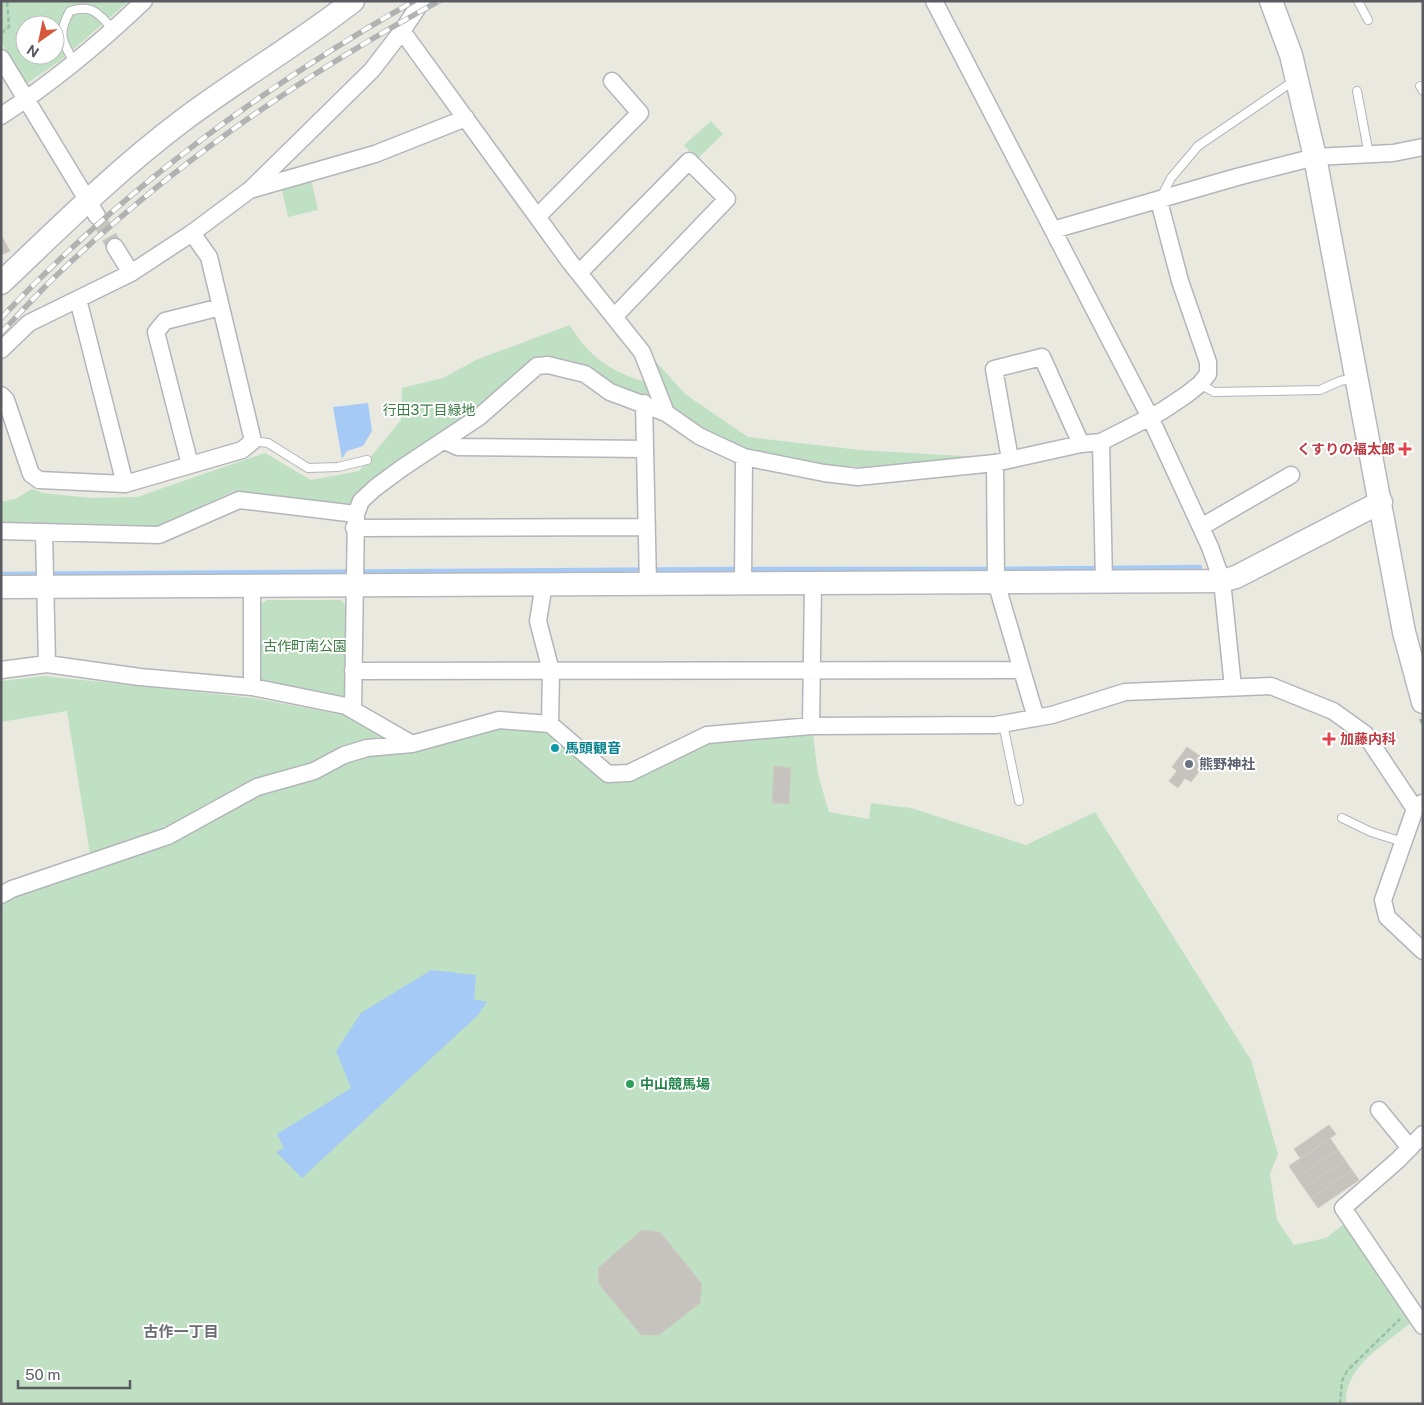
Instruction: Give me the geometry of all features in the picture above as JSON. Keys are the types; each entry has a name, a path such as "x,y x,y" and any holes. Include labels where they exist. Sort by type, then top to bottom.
{"street":[{"path":"1,116 27,99 74,62 144,1"},
{"path":"1,283 92,208 182,121 353,1"},
{"path":"1,350 29,323 130,273 192,233 251,189 372,70 422,1"},
{"path":"934,1 1150,417 1201,527 1222,582 1233,687"},
{"path":"1271,1 1284,32 1315,157 1404,632 1423,702"},
{"path":"402,31 579,272 642,352 666,413"},
{"path":"1,58 92,208"},
{"path":"538,216 640,113 612,81"},
{"path":"251,189 375,154 466,118"},
{"path":"1053,230 1237,177 1315,157 1393,153 1423,146"},
{"path":"579,272 689,161 727,199 614,317"},
{"path":"353,709 355,521 361,500 402,468 480,418 537,366 548,365 585,374 610,392 644,403 666,413 699,436 744,457 824,473 858,477 1002,461 1081,444 1101,442 1150,417 1200,384 1208,374 1208,362 1180,281 1159,201"},
{"path":"1,395 6,400 30,474 39,480 125,484 242,450 253,441 210,257 192,233"},
{"path":"115,247 130,273"},
{"path":"78,298 125,484"},
{"path":"190,465 156,332 165,321 222,307"},
{"path":"1036,718 996,582 1002,461 994,369 1042,357 1081,444"},
{"path":"644,403 648,584"},
{"path":"445,441 458,447 645,449"},
{"path":"1101,442 1104,582"},
{"path":"743,583 744,457"},
{"path":"1201,527 1290,475"},
{"path":"1,587 1222,582 1236,577 1378,488"},
{"path":"1,531 159,535 239,500 355,521 647,527"},
{"path":"44,533 46,664"},
{"path":"811,726 813,583"},
{"path":"544,584 538,621 551,671 550,724"},
{"path":"252,586 252,687"},
{"path":"1,670 46,664 140,677 252,687 346,706 412,744"},
{"path":"353,671 1021,670"},
{"path":"1,895 12,889 168,836 258,788 314,771 344,755 367,748 412,744 499,720 550,724 608,774 629,773 707,735 811,726 930,727 1003,724 1036,718 1125,692 1272,686 1332,711 1365,734 1419,806 1403,842 1383,900 1387,917 1423,951"},
{"path":"1379,1110 1410,1148"},
{"path":"1423,1134 1343,1208 1423,1326"}],"lane":[{"path":"1368,20 1359,4 1369,1"},
{"path":"74,62 62,40 65,21 70,11 83,7 94,10 113,29"},
{"path":"1159,201 1171,178 1198,146 1297,79"},
{"path":"1357,91 1369,154"},
{"path":"1200,384 1214,392 1320,390 1340,381 1357,378"},
{"path":"253,441 268,444 308,468 338,467 366,460"},
{"path":"1003,724 1019,801"},
{"path":"1342,818 1371,832 1403,842"}],"path":[{"path":"1,33 9,28 7,1"},
{"path":"1340,1404 1342,1381 1347,1371 1407,1313 1414,1312"}],"green space":[{"path":"1,1 129,1 65,57 65,15 15,15 15,65 54,65 26,84 1,42"},
{"path":"711,121 723,134 697,159 684,145"},
{"path":"311,179 318,210 288,217 281,186"},
{"name":"行田3丁目緑地","path":"570,325 587,349 608,366 633,378 661,386 650,355 685,394 748,437 860,450 980,457 861,467 824,465 739,448 550,359 348,507 234,491 158,527 112,524 1,523 1,502 15,499 32,489 43,493 91,498 137,497 265,453 311,480 359,471 401,420 402,388 443,378 478,359"},
{"name":"古作町南公園","path":"267,600 341,600 349,608 349,701 258,684 260,605"},
{"path":"44,676 253,698 348,716 394,740 165,831 90,854 67,711 1,722 1,681"},
{"name":"中山競馬場","path":"505,726 546,730 607,783 632,781 710,741 813,734 818,775 829,812 869,819 871,803 911,808 1026,845 1095,812 1251,1060 1278,1154 1270,1174 1277,1220 1294,1245 1326,1238 1344,1224 1412,1322 1379,1347 1359,1367 1347,1391 1346,1404 1,1404 1,902 261,792 347,759 406,749 430,748"}],"water":[{"path":"368,403 372,431 363,446 347,451 342,459 333,407"},
{"path":"431,970 476,975 474,999 487,1002 478,1015 302,1178 276,1152 284,1148 277,1134 351,1088 336,1051 361,1013"}],"building":[{"path":"1,235 10,251 1,255"},
{"name":"熊野神社","path":"1187,747 1207,761 1191,782 1185,778 1178,788 1169,781 1177,771 1172,767"},
{"path":"774,766 791,768 789,804 772,803"},
{"path":"1329,1125 1336,1134 1301,1159 1294,1149"},
{"path":"1330,1138 1338,1150 1297,1178 1289,1166"},
{"path":"1338,1150 1345,1160 1304,1188 1297,1178"},
{"path":"1345,1160 1352,1170 1311,1198 1304,1188"},
{"path":"1352,1170 1359,1180 1318,1208 1311,1198"},
{"path":"642,1230 660,1232 702,1284 700,1303 659,1335 641,1335 599,1284 598,1268"}],"waterway":[{"path":"1108,568 1200,567"},
{"path":"1000,569 1100,568"},
{"path":"1,574 740,569"},
{"path":"748,569 992,569"}],"tunnel":[{"path":"97,216 115,247"}],"railway":[{"path":"1,318 47,271 95,227 196,144 302,69 414,1"},
{"path":"1,333 52,280 102,233 193,159 337,60 439,1"}],"place":[{"name":"くすりの福太郎","path":"1405,449"},
{"name":"加藤内科","path":"1329,739"},
{"name":"馬頭観音","path":"555,748"},
{"name":"熊野神社","path":"1189,764"},
{"name":"中山競馬場","path":"630,1084"}],"district":[{"name":"古作一丁目","path":"181,1331"}]}
